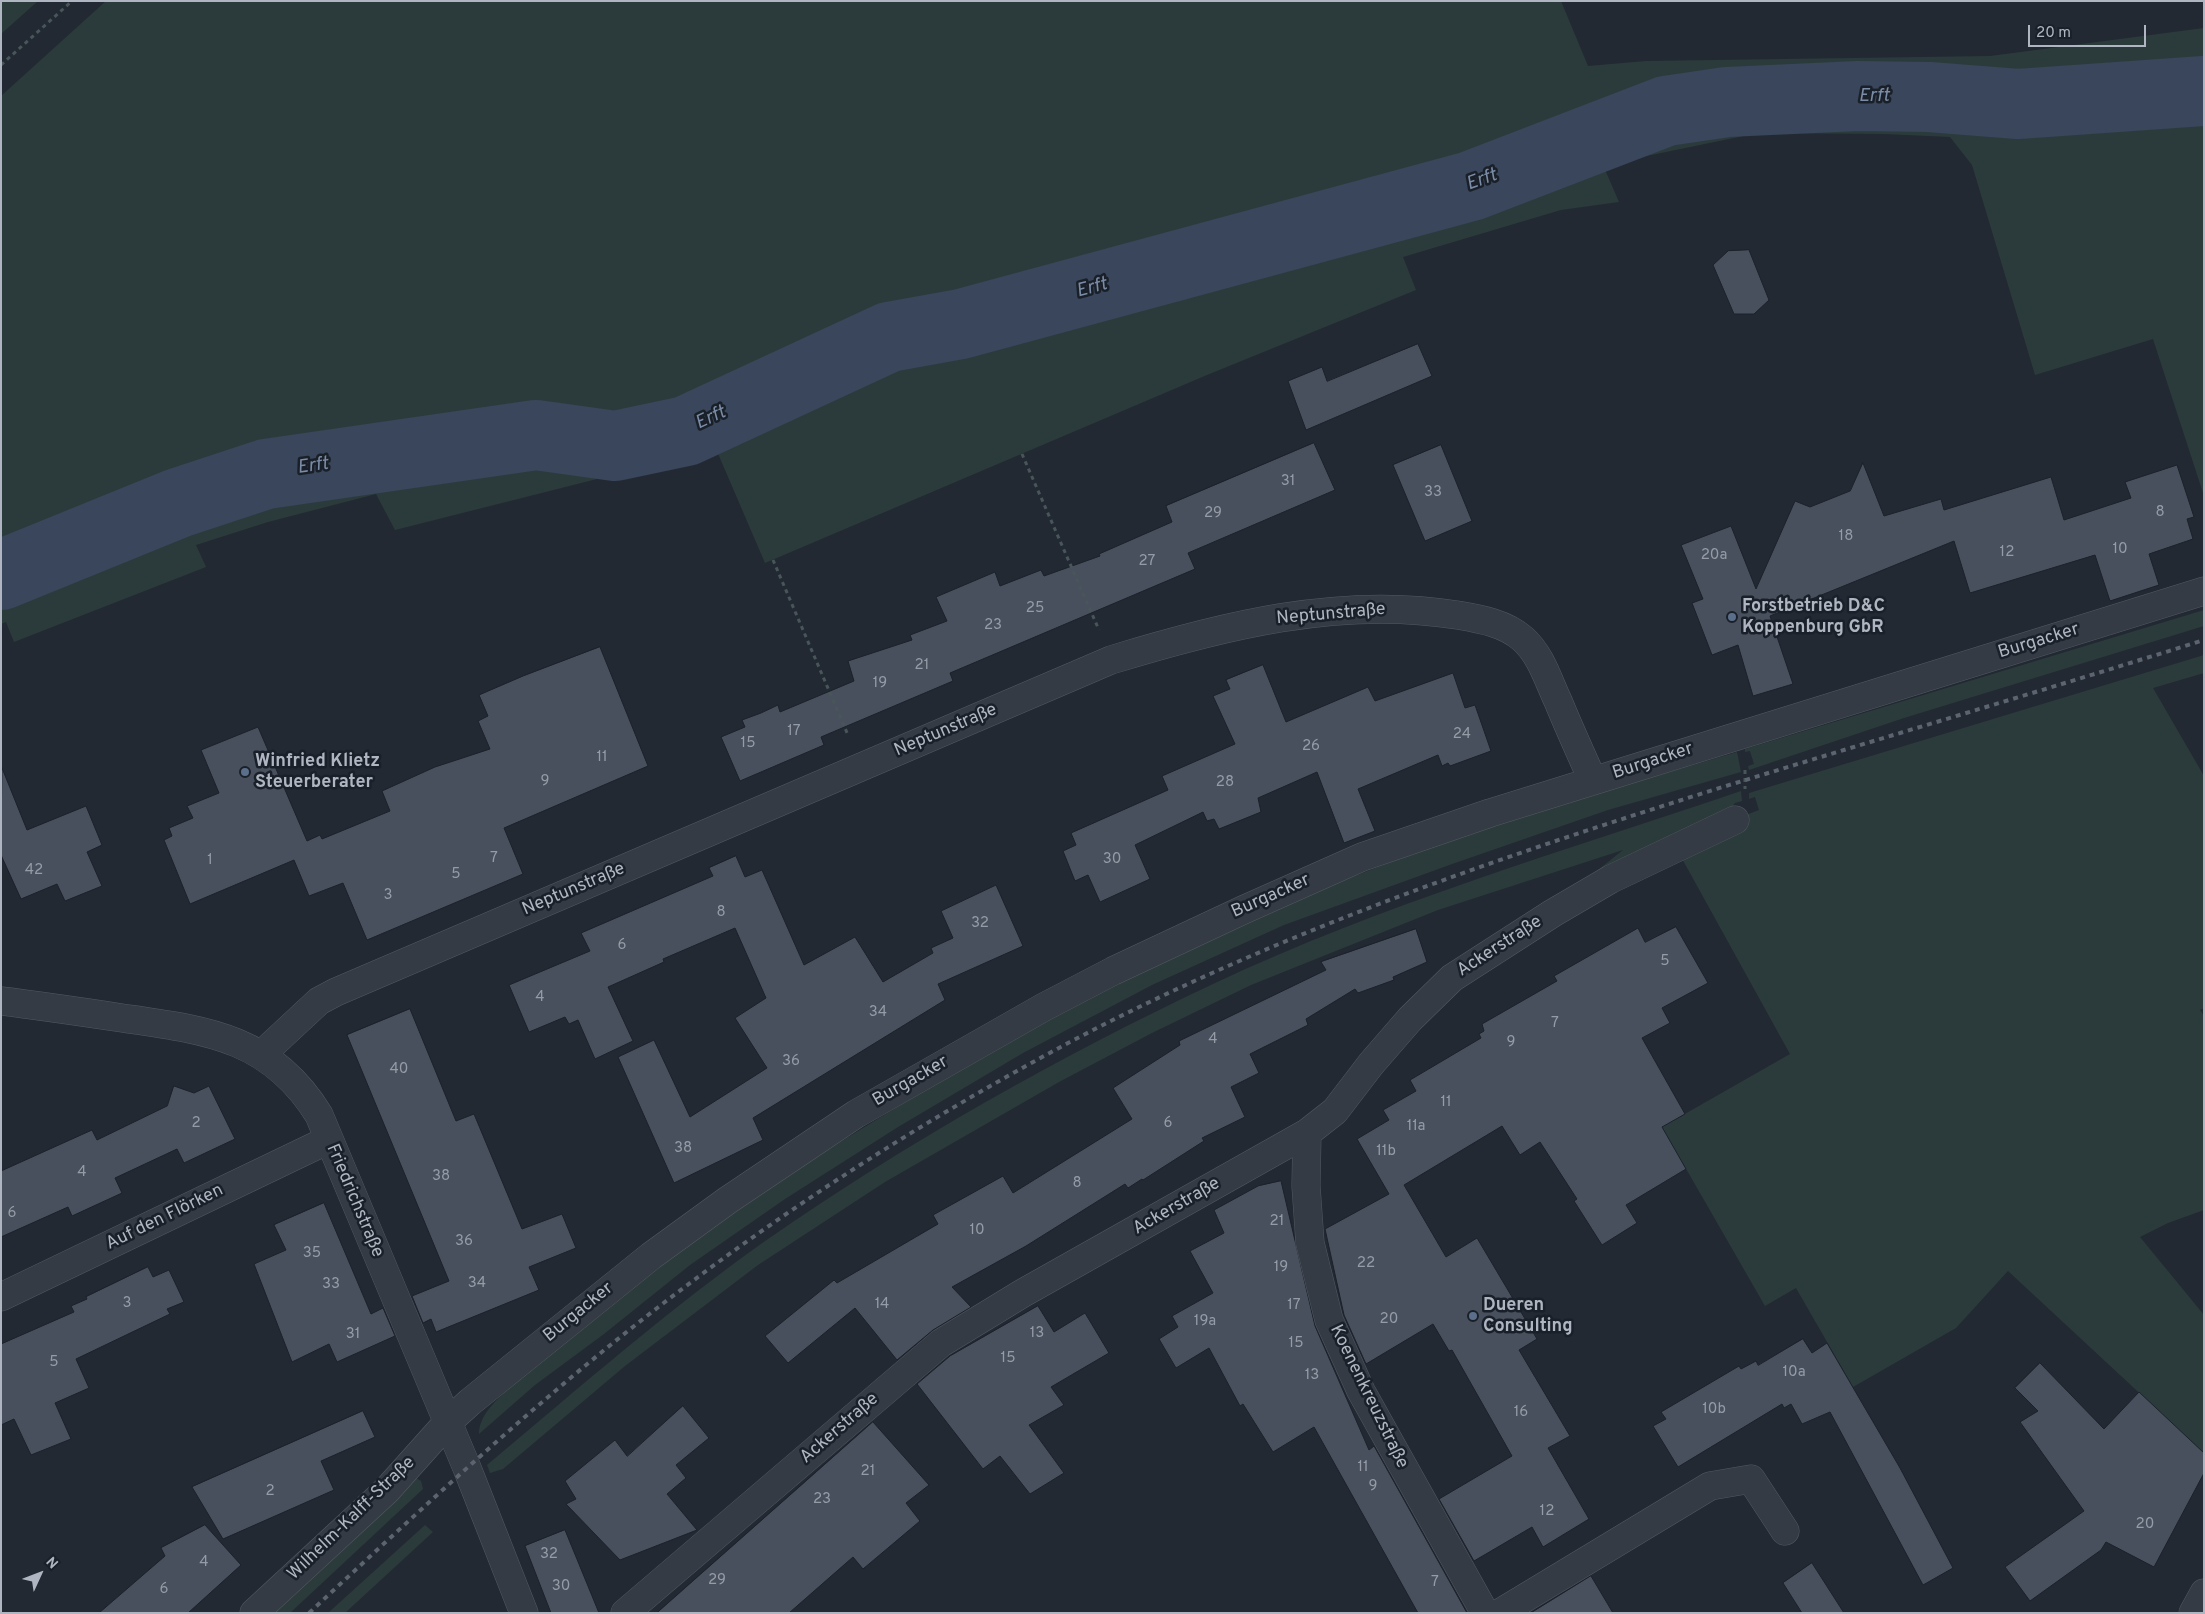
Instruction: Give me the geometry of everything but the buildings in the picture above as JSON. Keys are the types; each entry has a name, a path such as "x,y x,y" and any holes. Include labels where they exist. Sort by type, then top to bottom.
{"street":[{"name":"Burgacker","path":"447,1423 583,1310 712,1211 856,1114 923,1074 1113,971 1312,878 1407,841 1593,781 2204,591"},
{"name":"Neptunstraße","path":"262,1054 319,1001 336,992 1111,660 1214,631 1323,612 1405,610 1476,618 1500,625 1516,634 1533,650 1593,781"},
{"name":"Ackerstraße","path":"625,1613 942,1343 1015,1297 1307,1133 1336,1111 1371,1064 1410,1019 1452,978 1553,913 1611,879 1735,820"},
{"name":"Friedrichstraße","path":"1,1001 197,1030 232,1040 262,1054 290,1076 305,1092 319,1115 524,1613"},
{"name":"Koenenkreuzstraße","path":"1307,1133 1306,1186 1310,1243 1329,1320 1361,1391 1485,1613"},
{"name":"Auf den Flörken","path":"1,1297 328,1140"},
{"name":"Wilhelm-Kalff-Straße","path":"254,1613 386,1490 447,1423"},
{"path":"1500,1613 1710,1486 1751,1479 1785,1531"},
{"path":"2193,1613 2204,1593"}],"path":[{"path":"1,65 72,1"},
{"path":"1022,454 1111,660"},
{"path":"773,560 862,767"},
{"path":"1745,770 1745,790"}],"shaded area":[{"path":"1,1 38,1 1,34"},
{"path":"106,1 1561,1 1588,66 1646,61 1990,56 2204,28 2204,496 2153,339 2035,375 1972,165 1950,137 1884,134 1758,133 1603,165 1619,202 1561,210 1403,257 1416,290 1207,375 765,563 716,449 395,530 376,494 268,522 196,545 206,567 14,642 6,622 1,624 1,96"},
{"path":"2204,610 2204,626 1904,718 1749,770 1748,766 1754,764 1750,751 1745,752 1745,749"},
{"path":"2204,655 2204,673 2153,688 2204,776 2204,1008 2200,1010 2204,1016 2204,1210 2168,1223 2140,1237 2204,1315 2204,1453 2008,1271 1956,1328 1853,1387 1796,1288 1765,1306 1662,1127 1790,1054 1680,855 1746,815 1759,810 1755,797 1749,799 1749,793"},
{"path":"1737,752 1741,772 1608,810 1284,925 1152,985 1023,1053 898,1127 785,1199 690,1265 604,1334 535,1385 479,1434 485,1415 509,1388 652,1273 711,1229 808,1162 1000,1046 1130,978 1262,915 1396,860 1523,816"},
{"path":"1741,791 1742,801 1735,803 1729,810 1588,878 1623,850 1438,910 1251,985 1152,1033 1059,1082 885,1182 758,1265 625,1366 503,1469 490,1473 487,1465 625,1349 732,1265 875,1168 1041,1071 1213,984 1277,955 1342,929 1474,880"},
{"path":"413,1476 421,1481 423,1489 290,1613 268,1613"},
{"path":"425,1525 433,1532 345,1613 328,1613"}],"waterway":[{"name":"Erft","path":"1,575 178,503 266,474 536,435 615,446 686,431 889,337 961,324 1471,186 1666,111 1727,102 1858,96 1929,97 2018,104 2204,91"}],"railway":[{"path":"309,1613 515,1426 600,1354 694,1280 797,1206 904,1137 1070,1042 1149,1002 1229,965 1310,931 1475,869 1726,786 2204,640"}],"place":[{"name":"Forstbetrieb D&C Koppenburg GbR","path":"1732,617"},
{"name":"Winfried Klietz Steuerberater","path":"245,772"},
{"name":"Dueren Consulting","path":"1473,1316"}]}
